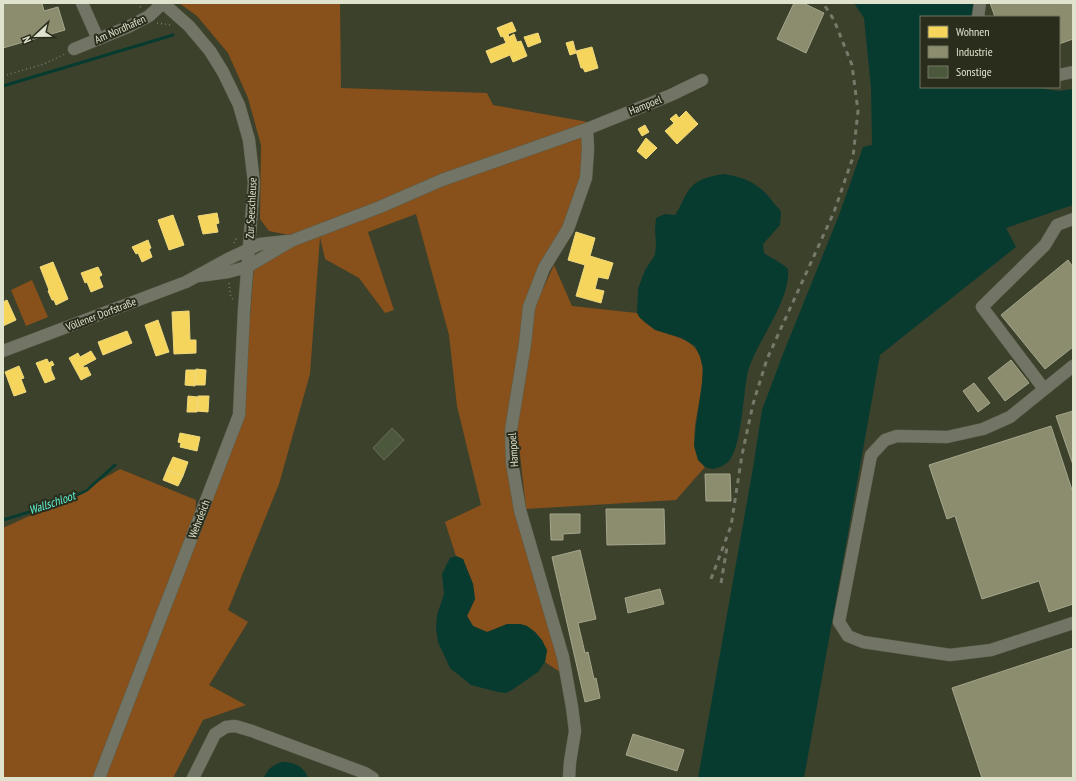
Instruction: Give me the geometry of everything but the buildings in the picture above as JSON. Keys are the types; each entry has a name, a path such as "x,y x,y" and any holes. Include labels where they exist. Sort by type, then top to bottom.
{"street":[{"path":"82,3 98,39"},
{"name":"Am Nordhafen","path":"74,49 128,27 149,16 163,3"},
{"name":"Zur Seeschleuse","path":"163,3 189,26 210,52 223,72 239,105 249,140 254,183 248,249"},
{"path":"978,16 980,3"},
{"path":"1060,75 1073,72"},
{"name":"Hampoel","path":"247,267 291,241 380,207 442,180 587,129 671,95 702,80"},
{"name":"Hampoel","path":"569,778 570,762 576,731 572,707 563,657 520,510 512,463 511,430 525,344 529,307 544,268 568,229 586,178 588,149 587,129"},
{"path":"1044,389 982,307 1045,245 1057,225 1073,219"},
{"name":"Hampoel","path":"248,249 260,244 291,241"},
{"name":"Völlener Dorfstraße","path":"3,351 199,276 248,249"},
{"name":"Wehrdeich","path":"99,778 239,415 248,249"},
{"name":"Völlener Dorfstraße","path":"199,276 228,272 247,267"},
{"path":"1073,366 1010,417 983,429 947,437 897,436 885,440 871,455 839,622 848,636 863,642 950,655 991,650 1073,624"},
{"path":"193,778 216,734 226,727 235,726 252,730 313,753 365,773 372,778"}],"path":[{"path":"138,3 139,6 158,24 173,26"},
{"path":"3,76 44,64 74,49"},
{"path":"228,259 228,251 238,239 239,235"},
{"path":"228,272 230,294 237,309 244,310"}],"shaded area":[{"path":"179,3 340,3 341,88 487,93 493,105 588,122 581,127 584,152 582,178 521,342 506,431 560,672 545,662 547,650 535,632 527,626 520,624 487,632 473,626 467,616 475,599 473,584 463,559 456,556 445,522 481,505 457,406 449,335 416,214 368,232 394,310 385,313 359,278 325,259 320,237 310,374 279,484 228,610 248,622 209,685 246,705 203,720 173,778 104,778 242,415 254,267 317,225 289,235 269,231 260,219 261,145 248,98 228,53 197,16"},
{"path":"554,265 572,306 637,313 644,322 652,327 689,343 695,348 700,357 703,370 695,429 695,443 698,456 705,467 676,500 526,509 517,427 535,306"},
{"path":"32,280 48,317 26,326 11,290"},
{"path":"120,469 196,500 195,516 94,778 3,778 3,528 75,495"}],"water":[{"path":"854,3 976,3 973,16 920,16 920,88 1040,88 1059,91 1073,89 1073,205 1006,228 1016,247 880,355 804,778 698,778 762,410 839,215 863,147 872,145 871,88 864,18"},
{"path":"723,174 745,179 751,182 763,190 780,210 780,225 763,244 764,253 788,269 788,281 779,307 752,359 748,371 736,447 727,463 713,469 705,467 698,460 694,446 703,368 700,356 695,346 682,338 655,330 640,318 637,313 638,289 645,270 655,255 656,218 665,214 675,215 690,188 702,179"},
{"path":"456,556 463,559 473,584 475,599 467,616 473,626 487,632 507,624 520,624 527,626 542,640 547,650 545,662 538,672 506,693 471,685 450,668 438,642 436,628 437,615 444,594 442,574 450,558"},
{"path":"282,762 291,763 298,766 304,770 308,778 264,778 271,768"}],"waterway":[{"path":"3,86 173,35"},
{"name":"Wallschloot","path":"3,520 65,501 87,490 115,465"}],"railway":[{"path":"711,579 731,526 742,455 753,404 767,359 834,212 853,157 858,111 852,65 834,20 823,3"},
{"path":"721,583 727,547"}]}
